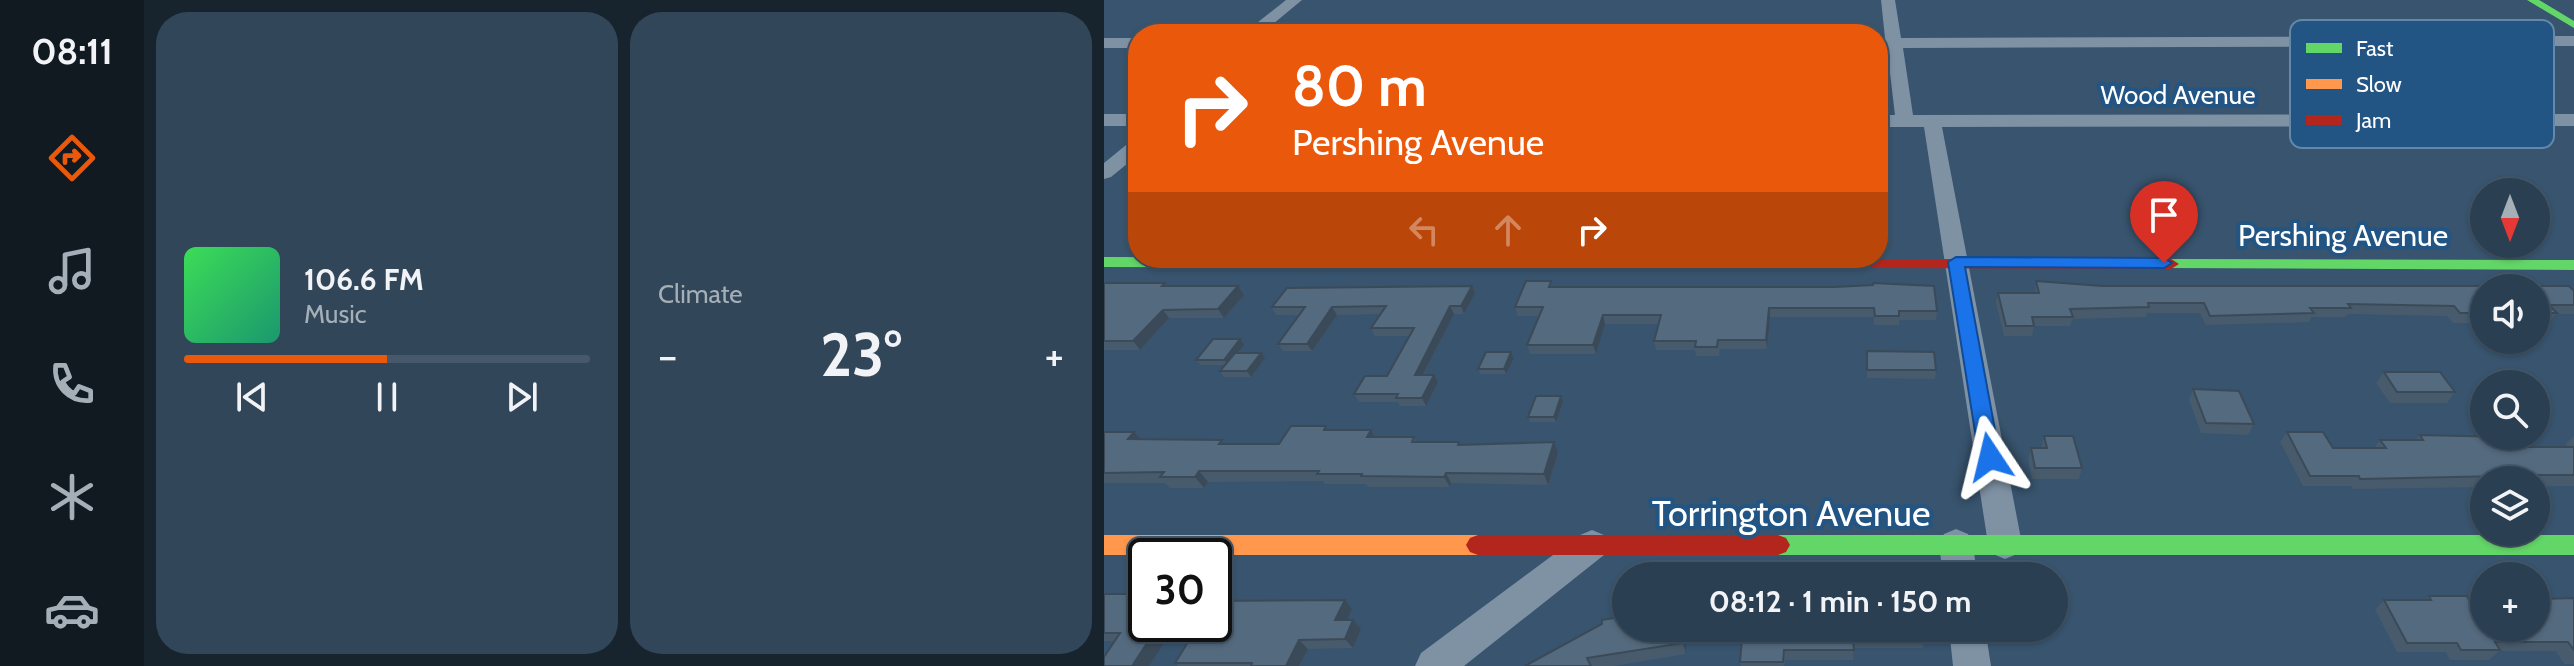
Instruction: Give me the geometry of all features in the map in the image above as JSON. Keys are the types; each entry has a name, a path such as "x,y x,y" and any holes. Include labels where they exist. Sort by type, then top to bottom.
{"street":[{"path":"1264,24 1295,0"},
{"path":"1886,24 1888,0"},
{"path":"2532,0 2574,25"},
{"path":"2554,41 2574,41"},
{"path":"1888,43 2290,42"},
{"path":"1104,43 1128,43"},
{"path":"1888,55 1905,121"},
{"path":"1104,120 1128,120"},
{"name":"Wood Avenue","path":"1888,121 2290,120"},
{"name":"Wood Avenue","path":"2554,120 2574,120"},
{"path":"1932,121 2005,544"},
{"path":"1104,173 1128,153"},
{"name":"Pershing Avenue","path":"1104,262 1128,262"},
{"name":"Pershing Avenue","path":"1888,262 2574,265"},
{"name":"Torrington Avenue","path":"1104,545 1592,545 1958,560 2005,544 2574,545"},
{"path":"1434,666 1592,545"},
{"path":"1969,642 1972,666"}],"building":[{"path":"1526,281 1551,281 1549,287 1835,287 1873,283 1934,286 1937,311 1899,311 1899,316 1875,316 1874,308 1769,308 1766,340 1718,340 1717,347 1695,347 1696,341 1654,341 1661,315 1603,315 1593,345 1527,345 1543,307 1515,307"},
{"path":"2036,281 2102,286 2470,286 2470,313 2460,313 2454,306 2348,304 2351,308 2310,308 2314,313 2210,316 2204,303 2148,303 2149,307 2070,309 2073,317 2032,317 2034,326 2006,326 1998,293 2039,293"},
{"path":"1104,283 1238,286 1218,309 1163,310 1133,341 1104,341"},
{"path":"1472,286 1461,306 1450,306 1415,375 1434,375 1422,398 1396,398 1398,394 1354,394 1365,376 1387,376 1414,328 1371,328 1386,306 1332,307 1307,344 1278,344 1305,307 1272,307 1287,288"},
{"path":"2550,286 2569,286 2574,291 2574,305 2550,305"},
{"path":"1213,339 1240,339 1224,360 1196,360"},
{"path":"1867,351 1934,352 1936,370 1867,370"},
{"path":"1486,352 1511,352 1504,369 1478,369"},
{"path":"1235,353 1261,353 1247,371 1220,371"},
{"path":"2384,372 2440,372 2455,392 2397,392"},
{"path":"2193,389 2239,391 2254,424 2206,423"},
{"path":"1536,396 1561,396 1554,417 1528,417"},
{"path":"1291,426 1371,430 1367,437 1414,437 1412,442 1459,442 1458,445 1554,442 1544,474 1446,473 1444,477 1317,474 1319,471 1199,471 1195,477 1160,477 1164,472 1104,473 1104,432 1134,432 1128,439 1279,444"},
{"path":"2287,432 2323,432 2333,448 2386,448 2380,440 2423,440 2420,435 2470,436 2470,450 2574,447 2574,475 2550,475 2550,466 2470,466 2470,477 2360,479 2359,476 2310,476"},
{"path":"2044,436 2073,436 2082,468 2035,468 2031,448 2047,448"},
{"path":"1104,594 1128,594 1128,642 1148,642 1132,666 1104,666 1104,657 1120,633 1104,633"},
{"path":"2429,596 2467,596 2470,600 2470,642 2495,642 2500,650 2461,650 2457,643 2407,643 2384,600 2431,600"},
{"path":"2574,598 2574,650 2568,642 2550,642 2550,599"},
{"path":"1345,600 1335,620 1353,620 1345,639 1299,640 1286,666 1175,663 1188,642 1232,642 1232,601"},
{"path":"1612,618 1612,642 1683,643 1587,658 1591,666 1525,666 1602,624 1602,620"},
{"path":"1742,642 1853,642 1854,650 1784,650 1783,662 1740,662"}],"traffic: fast":[{"path":"2532,0 2574,25"},
{"path":"1104,262 1128,262"},
{"path":"2171,264 2574,265"},
{"path":"1778,545 2574,545"}],"traffic: slow":[{"path":"1104,545 1478,545"}],"traffic: jam":[{"path":"1888,264 2171,264"},
{"path":"1478,545 1778,545"}],"route":[{"path":"1990,457 1956,262 2164,263"}]}
